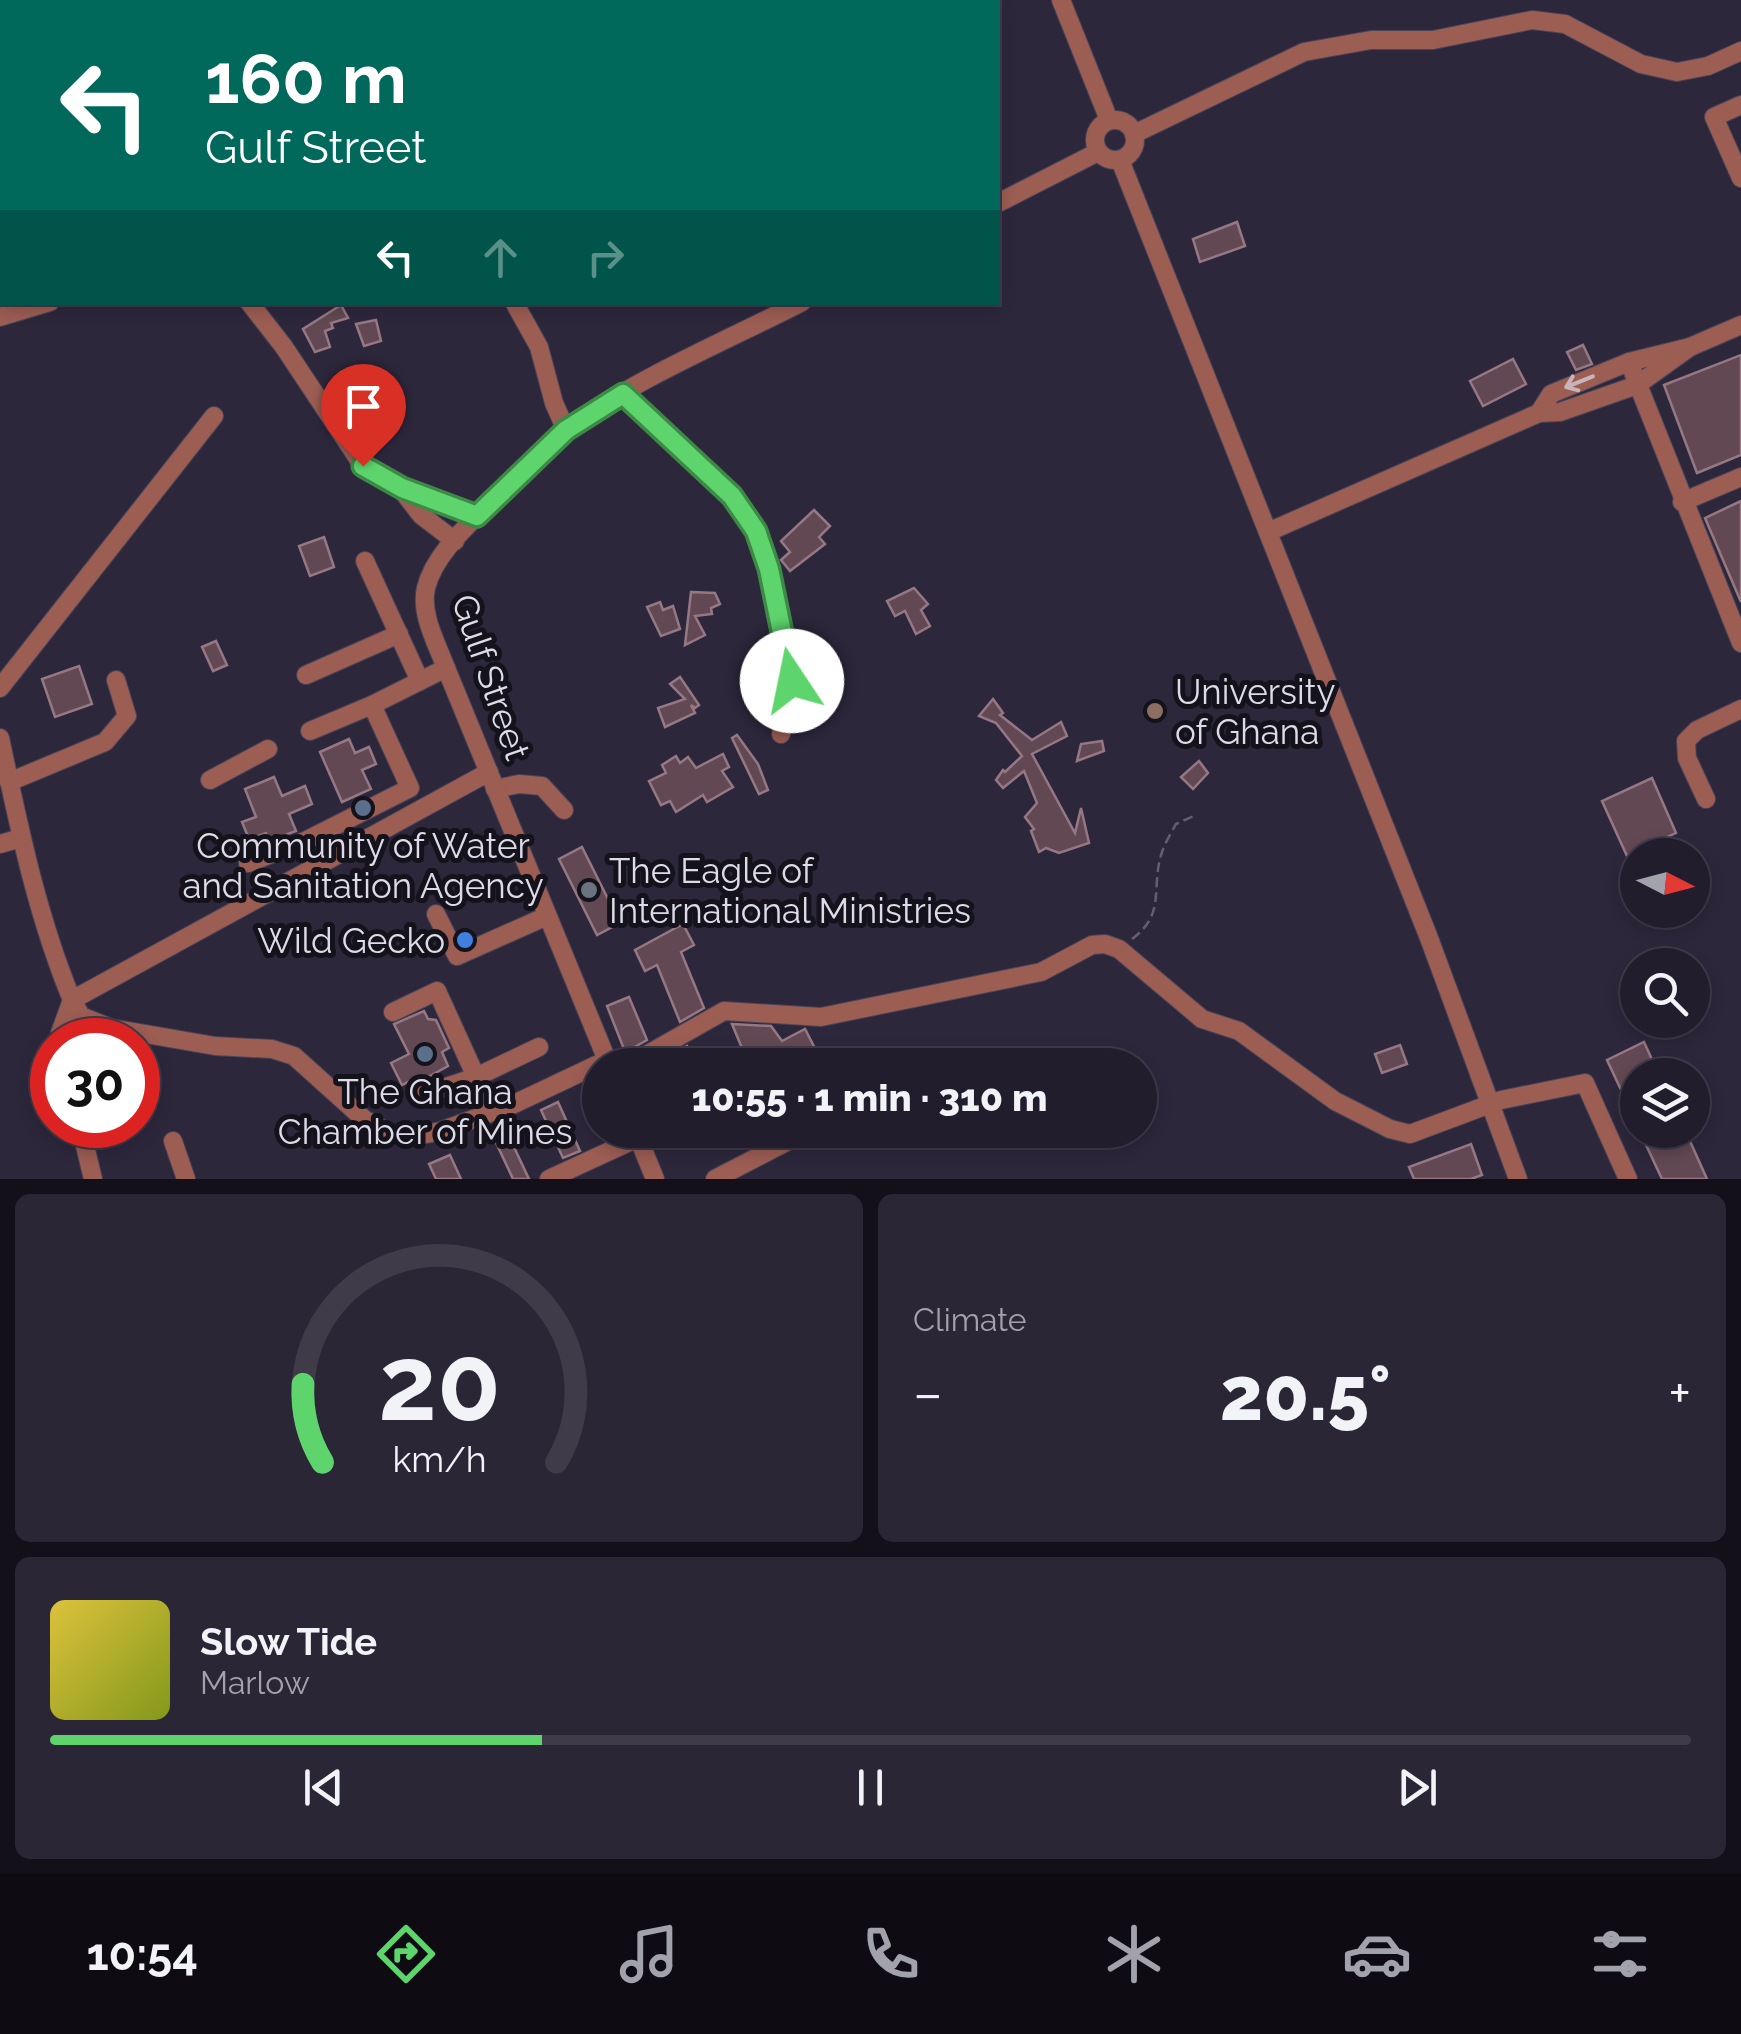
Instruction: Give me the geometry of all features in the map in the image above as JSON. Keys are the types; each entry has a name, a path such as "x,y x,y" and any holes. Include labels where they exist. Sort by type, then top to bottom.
{"street":[{"path":"1061,0 1109,120"},
{"path":"1134,134 1304,52 1371,40 1433,40 1532,20 1565,24 1640,64 1677,72 1708,66 1741,51"},
{"path":"1741,105 1714,117 1741,178"},
{"path":"1109,120 1127,124 1134,134 1131,152 1120,160 1108,160 1098,152 1095,133 1109,120"},
{"path":"1000,202 1098,152"},
{"path":"1120,160 1492,1103 1518,1179"},
{"path":"0,317 40,305"},
{"path":"251,305 363,466 402,488 477,516"},
{"path":"516,305 538,347 566,430"},
{"name":"Gulf Street","path":"602,1048 446,668 424,602 426,587 436,564 477,516 566,430 623,394 796,305"},
{"path":"1539,413 1551,394 1629,362 1690,347 1741,325"},
{"path":"1268,532 1539,413 1560,412 1637,386 1690,347"},
{"path":"1629,362 1741,642"},
{"path":"623,394 732,496 756,531 769,569 792,681 792,697 781,734"},
{"path":"0,688 214,416"},
{"path":"1682,502 1741,476"},
{"path":"402,488 420,516 455,541"},
{"path":"365,561 420,681"},
{"path":"306,675 398,634"},
{"path":"310,731 372,706 446,668"},
{"path":"9,782 106,742 126,716 116,680"},
{"path":"248,863 304,841 410,788 372,706"},
{"path":"1706,798 1687,758 1686,741 1696,730 1741,709"},
{"path":"0,738 21,838 55,960 81,1016 111,1028 215,1046 272,1049 294,1056 364,1120 391,1134 416,1136 441,1131 582,1074"},
{"path":"210,780 268,750"},
{"path":"65,1018 72,1000 492,780 542,786 564,810"},
{"path":"0,844 21,838"},
{"path":"436,914 457,956 548,916"},
{"path":"659,1048 724,1011 821,1017 1041,972 1092,946 1105,944 1119,949 1202,1019 1239,1031 1335,1101 1410,1134 1492,1103 1585,1082 1628,1179"},
{"path":"392,1012 437,991 492,1112"},
{"path":"419,1096 476,1077 539,1047"},
{"path":"173,1141 186,1179"},
{"path":"86,1148 93,1179"},
{"path":"549,1179 610,1148"},
{"path":"642,1148 654,1179"},
{"path":"715,1179 775,1148"}],"path":[{"path":"1119,949 1150,923 1162,853 1176,824 1196,815"}],"building":[{"path":"1237,222 1245,246 1200,262 1193,239"},
{"path":"341,305 348,318 331,323 333,328 325,331 330,347 315,352 303,329"},
{"path":"376,320 381,341 364,346 356,324"},
{"path":"1583,345 1592,364 1576,370 1567,352"},
{"path":"1741,355 1741,455 1697,473 1664,385"},
{"path":"1513,359 1526,384 1483,406 1470,381"},
{"path":"1741,501 1741,602 1705,518"},
{"path":"814,510 830,526 819,537 825,544 790,571 781,560 790,552 781,541"},
{"path":"324,537 334,567 310,576 299,546"},
{"path":"914,588 928,604 921,610 930,626 916,634 905,611 895,616 887,601"},
{"path":"691,592 715,593 720,604 711,608 712,614 695,616 705,635 685,645"},
{"path":"660,602 663,610 673,606 680,629 661,636 647,607"},
{"path":"216,641 227,665 213,671 202,647"},
{"path":"79,666 92,704 55,717 42,679"},
{"path":"680,677 699,705 691,705 695,713 665,727 658,708 685,699 670,684"},
{"path":"993,699 1003,713 1000,715 1032,740 1061,722 1067,736 1032,754 1075,833 1081,808 1089,843 1059,853 1046,848 1039,852 1031,831 1034,829 1025,817 1037,803 1024,771 1003,788 996,780 1022,756 996,723 979,716"},
{"path":"737,735 758,764 768,790 759,794 732,738"},
{"path":"349,739 355,753 369,747 376,764 362,770 371,789 342,802 320,752"},
{"path":"1102,741 1104,751 1077,761 1081,744"},
{"path":"723,754 729,767 722,771 733,787 707,802 703,795 676,812 670,801 661,805 649,781 666,773 662,765 676,756 680,763 688,757 696,768"},
{"path":"1199,761 1208,773 1193,789 1181,777"},
{"path":"274,777 282,796 305,786 312,804 289,814 296,831 269,841 266,833 249,839 242,822 256,817 245,789"},
{"path":"1652,778 1676,833 1665,838 1620,841 1602,801"},
{"path":"582,847 620,923 597,935 559,859"},
{"path":"683,924 694,945 681,952 704,1008 680,1022 657,965 645,971 635,950"},
{"path":"629,997 647,1040 624,1048 607,1006"},
{"path":"424,1011 428,1019 436,1020 449,1048 442,1052 448,1066 410,1087 408,1082 402,1085 391,1063 409,1054 394,1024"},
{"path":"732,1024 771,1026 782,1041 805,1029 815,1048 742,1048"},
{"path":"1644,1042 1651,1058 1620,1058 1620,1088 1607,1060"},
{"path":"1400,1045 1407,1064 1382,1073 1375,1054"},
{"path":"558,1102 580,1151 563,1158 541,1110"},
{"path":"505,1128 529,1179 513,1179 492,1134"},
{"path":"1471,1144 1482,1175 1471,1179 1414,1179 1409,1167"},
{"path":"1647,1148 1693,1148 1707,1179 1662,1179"},
{"path":"450,1155 461,1179 436,1179 429,1164"}],"place":[{"name":"University of Ghana","path":"1155,711"},
{"name":"Community of Water and Sanitation Agency","path":"363,808"},
{"name":"The Eagle of International Ministries","path":"589,890"},
{"name":"Wild Gecko","path":"465,940"},
{"name":"The Ghana Chamber of Mines","path":"425,1054"}],"route":[{"path":"363,466 388,482 477,516 566,430 623,394 732,496 756,531 769,569 792,681"}]}
